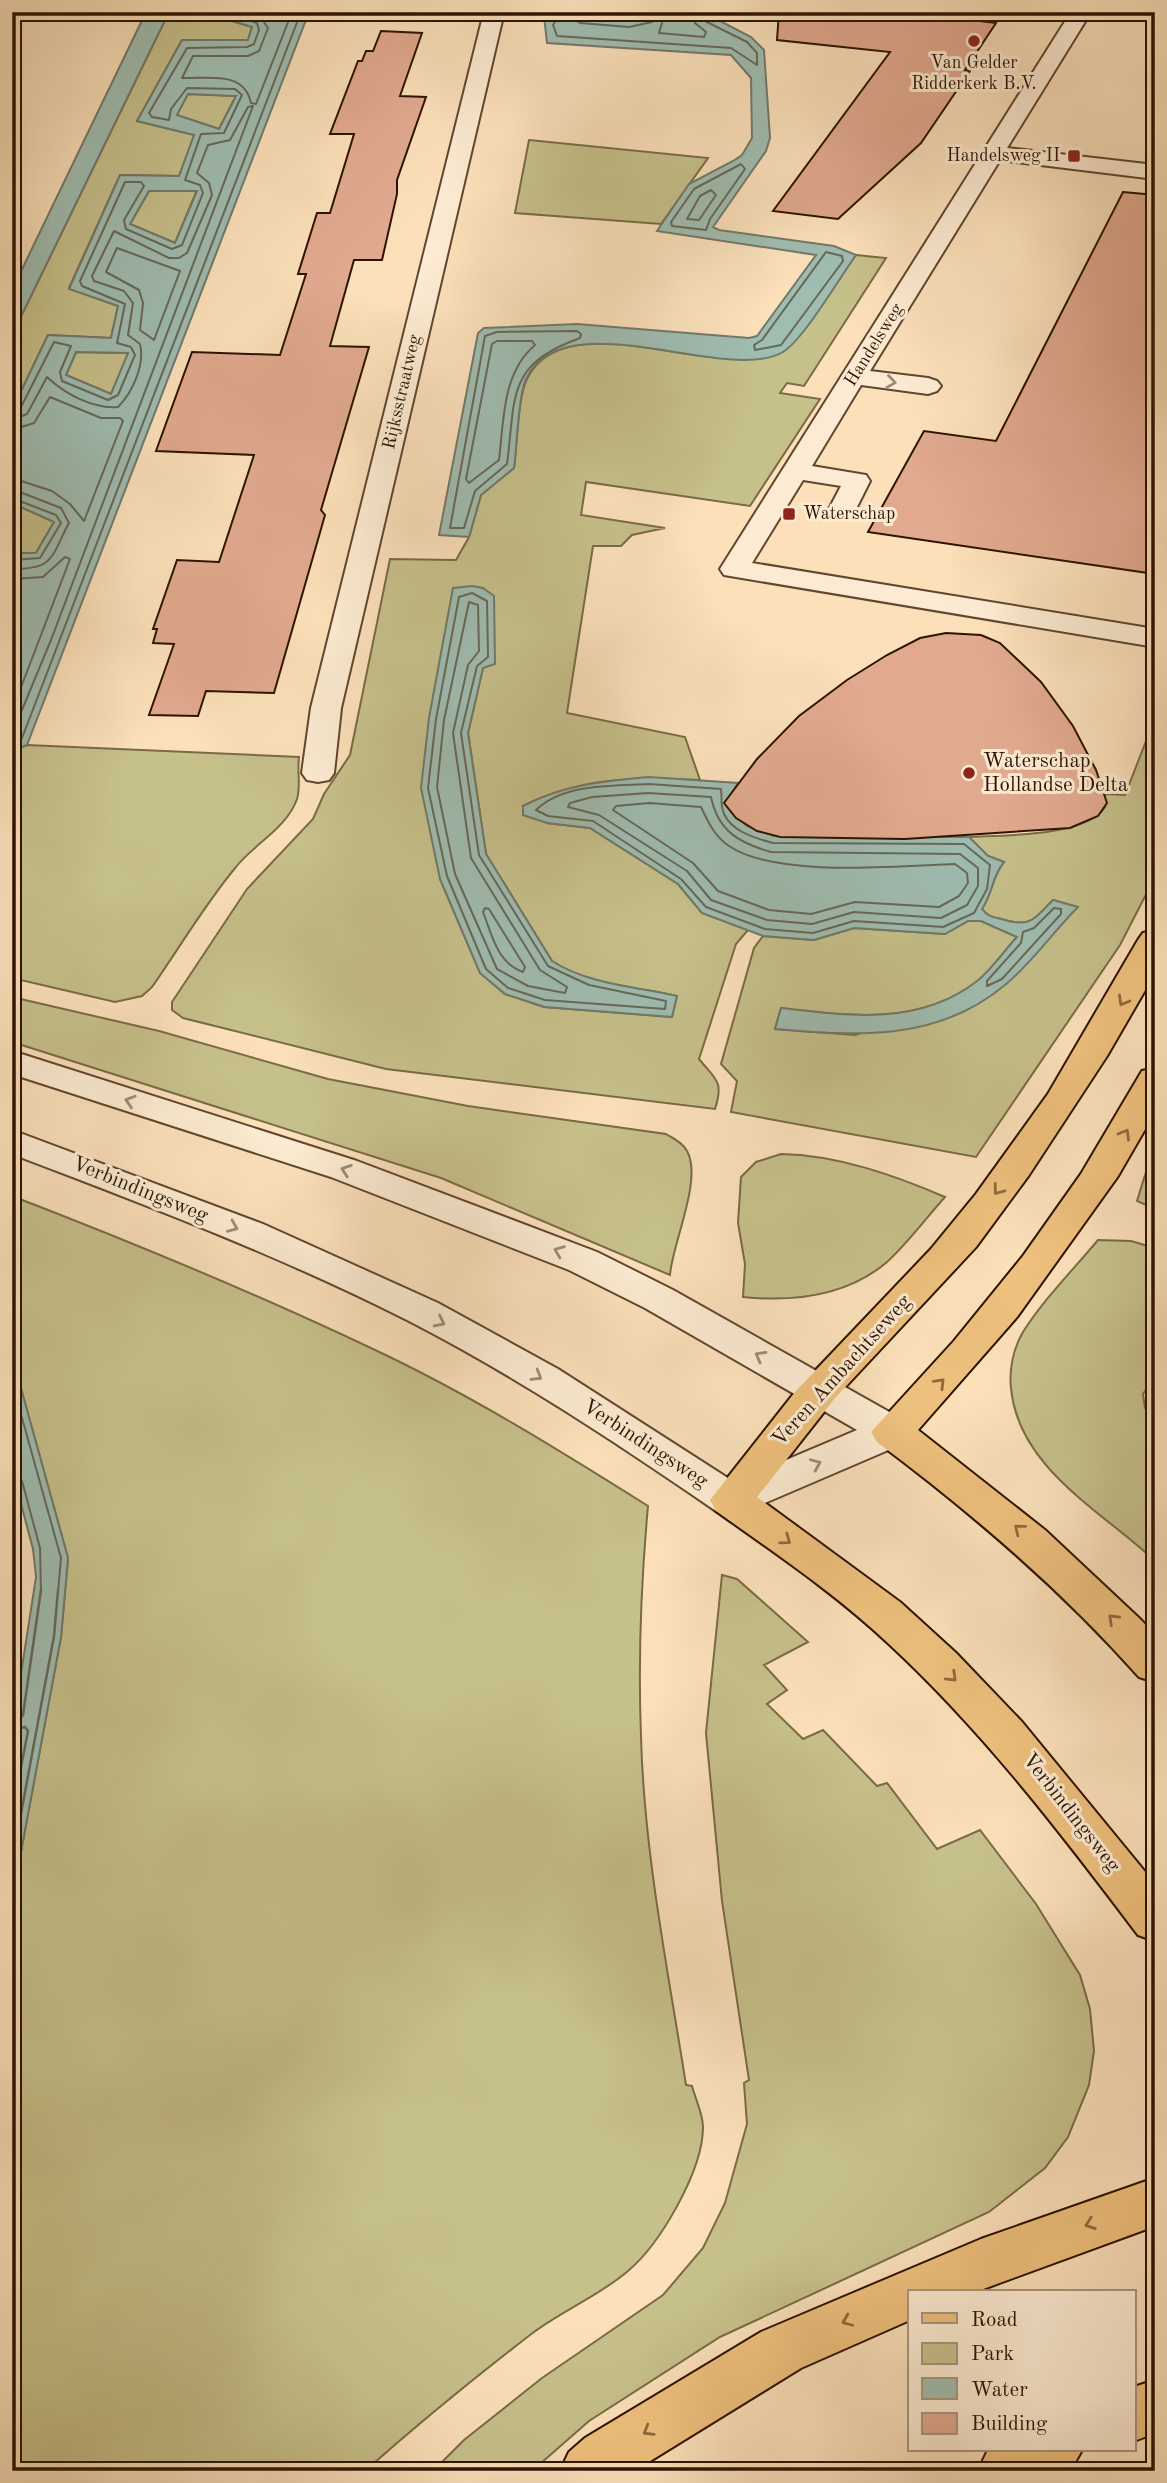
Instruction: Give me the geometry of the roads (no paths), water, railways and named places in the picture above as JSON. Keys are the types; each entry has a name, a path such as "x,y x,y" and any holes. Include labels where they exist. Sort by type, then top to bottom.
{"main road":[{"name":"Veren Ambachtseweg","path":"731,1500 820,1389 899,1308 961,1238 1005,1181 1076,1082 1155,940"},
{"name":"Veren Ambachtseweg","path":"892,1432 949,1374 1056,1242 1094,1187 1155,1079"},
{"path":"892,1432 1035,1542 1123,1628 1155,1665"},
{"name":"Verbindingsweg","path":"731,1500 903,1630 995,1719 1064,1800 1155,1921"},
{"path":"920,2290 1000,2256 1155,2202"},
{"path":"589,2471 605,2457 781,2350 908,2295"},
{"path":"1136,2413 1155,2406"},
{"path":"1007,2471 1049,2452"}],"street":[{"name":"Rijksstraatweg","path":"318,773 326,708 494,12"},
{"name":"Handelsweg","path":"1081,12 734,569 1155,638"},
{"path":"993,153 1155,172"},
{"path":"854,377 928,386"},
{"path":"793,471 857,481 843,509"},
{"path":"12,1062 344,1169 583,1261 659,1299 892,1432"},
{"name":"Verbindingsweg","path":"12,1141 125,1183 330,1268 478,1341 624,1427 731,1500"},
{"name":"Veren Ambachtseweg","path":"731,1500 892,1432"}],"water":[{"path":"146,12 169,12 12,335 12,290"},
{"path":"202,12 309,12 27,745 12,751 12,553 36,553 54,522 12,503 12,410 48,335 111,338 118,306 69,289 120,175 179,176 194,135 137,121 182,40 248,40 252,27","holes":["188,94 235,96 236,96 219,129 177,115","149,191 197,191 175,243 130,224","76,352 128,353 111,394 66,375"]},
{"path":"651,12 703,12 751,37 764,50 770,138 766,151 713,227 834,246 856,255 811,321 783,352 757,359 725,359 609,344 574,346 546,356 526,379 523,387 514,468 481,495 469,537 439,535 478,333 484,328 577,324 749,338 757,336 816,255 657,231 689,184 742,155 752,138 751,78 731,55 547,43 544,16 618,19 644,16"},
{"path":"453,588 483,588 494,596 495,664 483,668 468,733 486,854 552,961 596,980 677,996 672,1017 545,1007 505,994 480,973 440,879 421,788 429,718"},
{"path":"648,777 738,783 729,798 731,811 747,826 774,836 969,837 988,856 1004,862 982,909 988,915 1019,923 1036,917 1053,900 1078,907 1005,985 979,1004 952,1017 924,1026 866,1033 775,1029 781,1008 857,1015 908,1011 932,1005 977,981 1017,937 981,921 968,921 945,934 854,928 814,940 763,936 702,913 678,884 590,828 547,823 523,815 523,806 554,793 599,782"},
{"path":"12,1356 68,1558 61,1637 12,1900 12,1732 36,1577 33,1549 12,1470"}],"place":[{"name":"Van Gelder Ridderkerk B.V.","path":"974,41"},
{"name":"Handelsweg II","path":"1074,156"},
{"name":"Waterschap","path":"789,514"},
{"name":"Waterschap Hollandse Delta","path":"969,773"}]}
